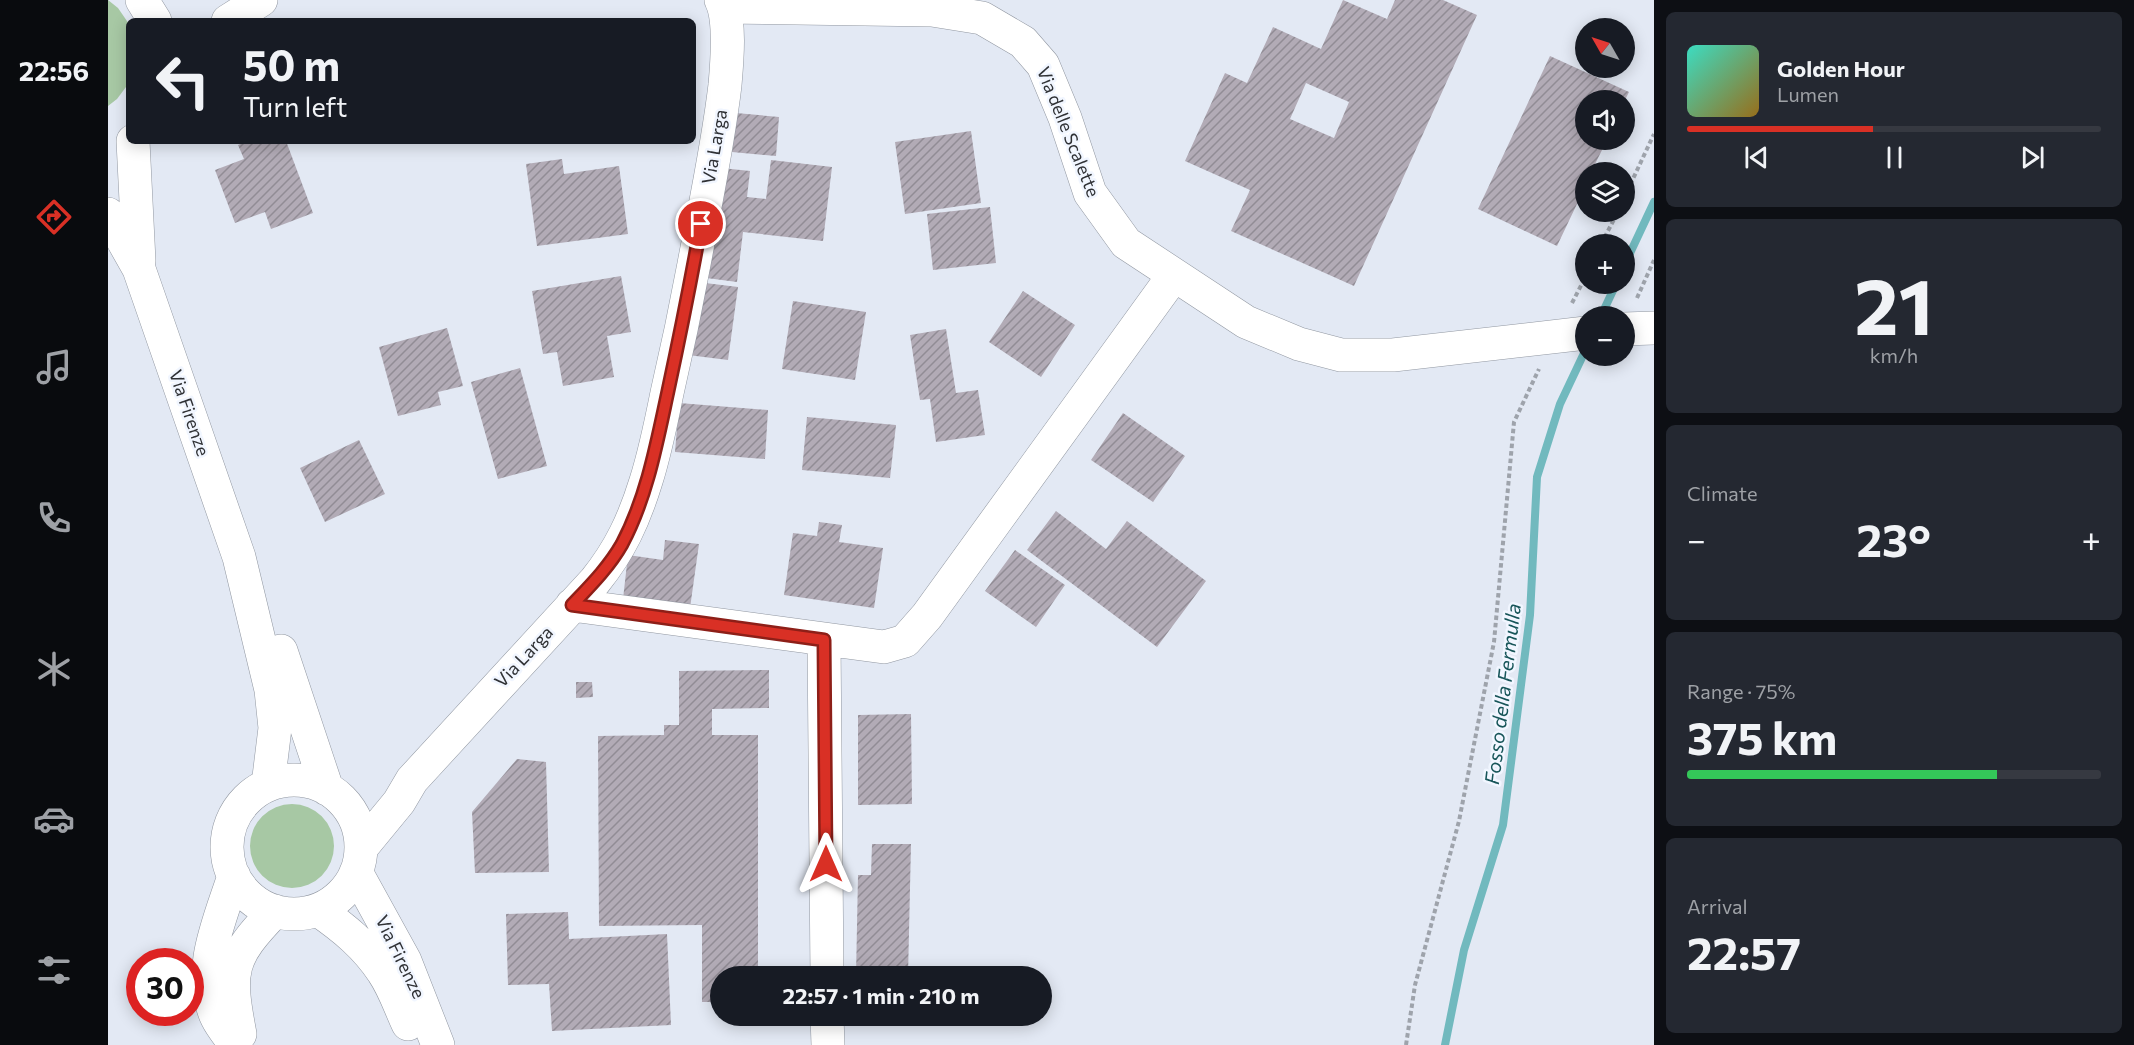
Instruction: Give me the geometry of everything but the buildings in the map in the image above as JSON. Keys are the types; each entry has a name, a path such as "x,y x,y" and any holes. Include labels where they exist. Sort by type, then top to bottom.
{"street":[{"path":"142,0 153,18"},
{"path":"233,18 261,0"},
{"name":"Via delle Scalette","path":"723,4 932,10 982,18 1023,42 1043,65 1065,118 1090,193 1126,243 1246,322 1299,344 1341,355 1393,355 1571,334"},
{"name":"Via Larga","path":"359,860 412,780 595,581 622,544 646,482 657,444 684,315 725,85 727,40 723,4"},
{"path":"108,136 126,125"},
{"name":"Via Firenze","path":"133,144 139,268"},
{"name":"Via Firenze","path":"108,214 139,268 239,556 271,690 275,728 268,785"},
{"path":"572,605 884,647 905,641 927,616 1174,275"},
{"name":"Via Firenze","path":"239,556 266,609 337,798 355,820 359,860 405,961 438,1045"},
{"path":"824,640 827,966"},
{"path":"337,798 313,783 298,780 268,785 255,793 235,816 230,831 229,861 234,876 241,888 262,906 295,915 318,910 339,896 349,885 359,860"},
{"name":"Via Larga","path":"337,798 412,780"},
{"path":"234,876 213,943 208,977 209,992 217,1017 236,1045"},
{"name":"Via Firenze","path":"318,910 355,937 385,974 417,1045"},
{"path":"242,1045 233,996 234,968 248,941 275,911"},
{"path":"828,1026 828,1045"}],"path":[{"path":"1635,175 1654,134"},
{"path":"1638,321 1654,260"},
{"path":"1406,1045 1415,985 1459,821 1494,642 1514,422 1571,334"}],"green space":[{"path":"108,0 118,8 126,20 126,87 108,106"},
{"path":"284,804 300,804 316,811 327,822 334,838 331,862 322,876 300,888 284,888 268,881 257,870 250,854 250,838 257,822 268,811"}],"waterway":[{"name":"Fosso della Fermulla","path":"1635,243 1654,202"},
{"name":"Fosso della Fermulla","path":"1606,306 1611,294"},
{"name":"Fosso della Fermulla","path":"1445,1045 1464,950 1503,825 1530,615 1537,477 1560,404 1578,366"}],"route":[{"path":"701,224 657,444 646,482 632,522 613,559 572,605 824,640 826,864"}]}
